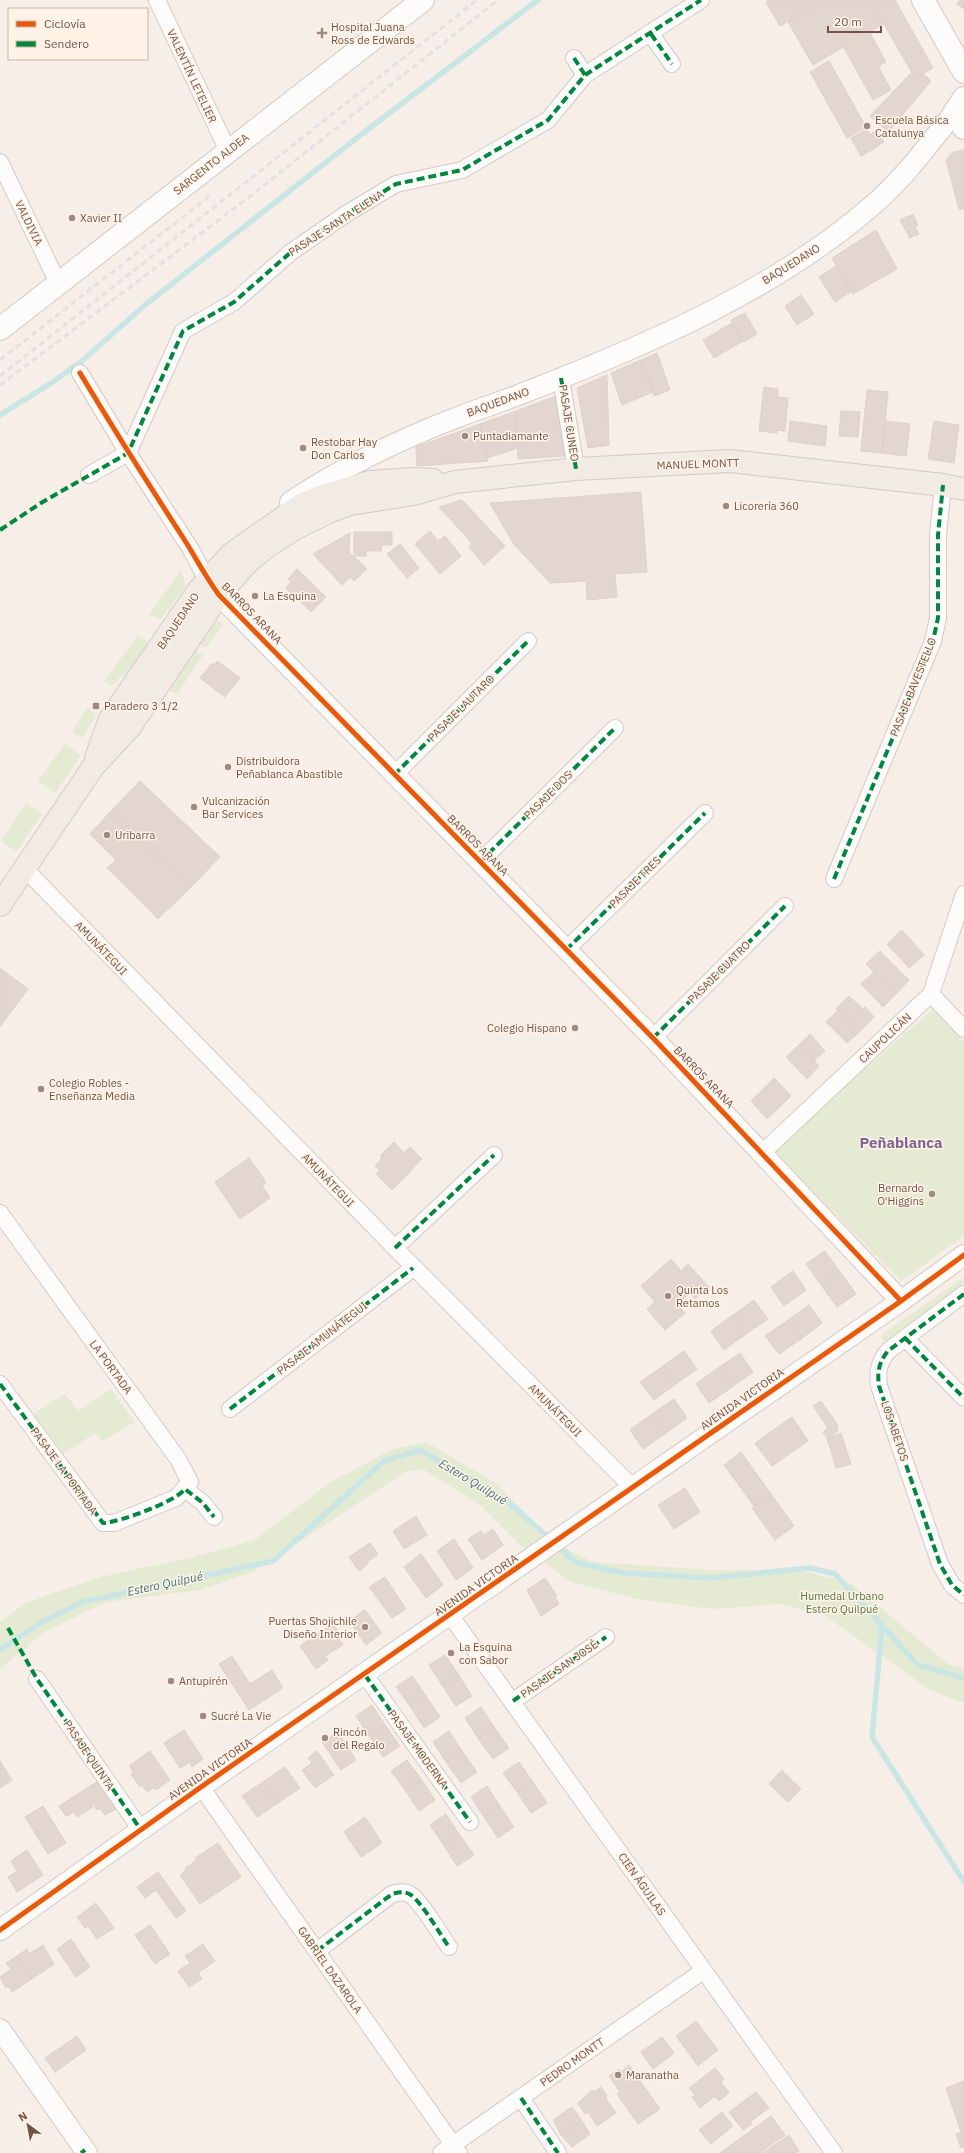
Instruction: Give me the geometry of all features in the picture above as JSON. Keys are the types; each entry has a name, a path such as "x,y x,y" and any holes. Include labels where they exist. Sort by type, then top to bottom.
{"main road":[{"name":"SARGENTO ALDEA","path":"0,329 59,285 228,151 423,0"},
{"path":"923,0 964,72"},
{"name":"MANUEL MONTT","path":"213,587 246,564 265,548 315,518 350,504 414,494 455,482 576,469 730,461 954,487"},
{"name":"MANUEL MONTT","path":"231,554 301,505 345,488 370,482 413,479 455,482"},
{"name":"BAQUEDANO","path":"0,906 93,767 130,727 231,554"}],"street":[{"name":"VALENTÍN LETELIER","path":"157,0 228,151"},
{"name":"PASAJE SANTA ELENA","path":"128,453 183,331 234,302 291,252 346,214 396,184 462,170 548,120 585,75 701,0"},
{"path":"650,34 672,64"},
{"path":"574,58 585,75"},
{"name":"BAQUEDANO","path":"231,554 245,536 269,516 302,494 407,438 562,378 641,345 695,319 797,262 838,234 876,203 961,113"},
{"name":"VALDIVIA","path":"0,162 59,285"},
{"name":"BARROS ARANA","path":"80,373 128,453 190,548 213,587 394,775 653,1038 901,1301"},
{"name":"PASAJE CUNEO","path":"562,378 576,469"},
{"path":"89,475 128,453"},
{"name":"PASAJE BAVESTELLO","path":"834,879 933,641 938,618 938,535 954,487"},
{"name":"PASAJE LAUTARO","path":"394,775 528,641"},
{"name":"PASAJE DOS","path":"480,862 615,728"},
{"name":"PASAJE TRES","path":"566,950 705,813"},
{"name":"AMUNÁTEGUI","path":"25,869 394,1248 633,1488"},
{"name":"CAUPOLICÁN","path":"762,1153 931,994 964,894"},
{"name":"PASAJE CUATRO","path":"653,1038 785,906"},
{"path":"931,994 964,1029"},
{"path":"394,1248 494,1155"},
{"name":"LA PORTADA","path":"0,1213 178,1459 190,1482 185,1489"},
{"name":"AVENIDA VICTORIA","path":"0,1930 201,1787 536,1556 901,1301 964,1255"},
{"name":"PASAJE AMUNÁTEGUI","path":"230,1409 414,1268"},
{"name":"LOS ABETOS","path":"964,1294 888,1351 880,1360 878,1374 879,1386 940,1564 952,1585 964,1594"},
{"path":"905,1338 964,1398"},
{"name":"PASAJE LA PORTADA","path":"0,1384 103,1523 114,1522 176,1498 185,1489"},
{"path":"185,1489 203,1503 214,1517"},
{"name":"CIEN ÁGUILAS","path":"450,1615 834,2153"},
{"name":"PASAJE SAN JOSÉ","path":"512,1701 606,1637"},
{"name":"PASAJE MODERNA","path":"365,1675 470,1822"},
{"name":"PASAJE QUINTA","path":"37,1679 141,1830"},
{"name":"GABRIEL DAZAROLA","path":"201,1787 317,1951 451,2150"},
{"path":"317,1951 392,1894 399,1892 406,1893 415,1900 450,1947"},
{"name":"PEDRO MONTT","path":"451,2150 521,2098 703,1971"},
{"path":"0,2029 84,2152"},
{"path":"521,2098 558,2153"}],"green space":[{"path":"181,570 186,586 161,619 149,615"},
{"path":"213,617 224,624 206,648 195,641"},
{"path":"138,635 150,644 131,671 120,677 112,686 104,681"},
{"path":"191,648 203,655 177,694 164,689"},
{"path":"87,708 97,714 82,738 72,732"},
{"path":"65,744 81,756 55,793 38,781"},
{"path":"26,803 42,814 16,852 1,841"},
{"path":"934,1008 964,1042 964,1236 901,1281 773,1150"},
{"path":"963,1278 964,1285 885,1342 880,1336"},
{"path":"111,1389 135,1422 102,1441 95,1433 63,1454 33,1414 65,1394 79,1411"},
{"name":"Humedal Urbano Estero Quilpué","path":"426,1442 497,1484 534,1522 570,1551 593,1562 710,1570 803,1571 852,1584 948,1664 964,1668 964,1703 930,1690 824,1615 780,1604 712,1609 637,1599 571,1582 518,1543 481,1506 423,1469 405,1472 253,1572 200,1590 106,1602 42,1634 0,1669 0,1622 26,1603 100,1577 194,1557 255,1540 329,1483 393,1449"}],"building":[{"path":"768,0 824,0 780,26 766,2"},
{"path":"825,0 869,0 883,24 813,65 788,22"},
{"path":"870,0 895,0 933,68 915,78"},
{"path":"960,0 964,0 964,9 957,4"},
{"path":"870,33 886,62 878,66 891,90 873,100 844,48"},
{"path":"829,61 866,127 847,138 810,72"},
{"path":"912,72 915,78 923,74 931,81 888,132 870,116"},
{"path":"867,129 877,147 861,156 851,138"},
{"path":"876,130 884,142 878,146 871,134"},
{"path":"964,150 964,209 959,209 946,160 952,153"},
{"path":"913,214 918,225 915,227 919,234 910,238 900,220"},
{"path":"876,230 897,269 853,294 832,258"},
{"path":"836,266 852,291 835,302 819,277"},
{"path":"801,295 814,314 797,325 785,306"},
{"path":"745,313 757,334 743,342 731,320"},
{"path":"732,323 743,341 714,358 703,340"},
{"path":"657,353 670,390 654,396 641,360"},
{"path":"641,360 653,392 622,405 611,373"},
{"path":"607,375 609,445 588,448 577,388"},
{"path":"764,387 778,389 778,397 788,398 785,431 777,430 777,433 759,431"},
{"path":"867,390 888,392 882,453 861,451"},
{"path":"554,397 559,402 569,452 564,456 518,459 516,411"},
{"path":"516,411 518,448 487,458 480,424"},
{"path":"841,411 860,412 858,437 839,436"},
{"path":"790,421 827,426 825,446 788,441"},
{"path":"885,421 910,424 906,456 882,453"},
{"path":"934,421 959,425 954,463 928,459"},
{"name":"Puntadiamante","path":"480,424 488,461 417,466 416,447"},
{"path":"641,492 647,572 615,574 617,597 587,600 586,581 550,583 513,543 490,503"},
{"path":"462,500 505,546 484,565 469,547 472,543 439,507"},
{"path":"430,531 438,541 445,536 461,556 440,574 415,544"},
{"path":"354,532 392,532 392,545 382,545 381,551 366,551 366,556 354,556"},
{"path":"350,533 349,552 367,569 354,581 350,577 342,585 313,554"},
{"path":"400,544 419,568 407,578 387,554"},
{"path":"297,569 326,597 311,612 286,588 291,582 288,579"},
{"path":"217,661 240,678 225,697 200,678 212,663 215,665"},
{"path":"140,781 220,857 191,887 111,811"},
{"path":"111,811 191,887 158,919 107,868 116,860 90,834"},
{"path":"902,930 924,955 909,968 887,944"},
{"path":"880,951 909,980 896,994 866,964"},
{"path":"0,968 28,989 7,1017 0,1012"},
{"path":"874,972 896,994 883,1007 861,984"},
{"path":"849,996 863,1009 865,1007 874,1017 859,1032 836,1009"},
{"path":"838,1010 859,1032 847,1043 826,1022"},
{"path":"0,1012 7,1017 0,1027"},
{"path":"810,1034 825,1051 814,1061 799,1045"},
{"path":"799,1045 819,1066 807,1079 786,1057"},
{"path":"774,1078 791,1096 767,1119 751,1101"},
{"path":"394,1142 404,1153 410,1147 422,1159 392,1190 376,1174 380,1170 375,1166 382,1158 380,1156"},
{"path":"249,1158 266,1182 262,1186 270,1198 240,1219 215,1182"},
{"path":"825,1251 840,1272 821,1285 806,1264"},
{"name":"Quinta Los Retamos","path":"671,1259 681,1271 688,1264 709,1287 695,1299 690,1293 677,1304 685,1313 665,1330 647,1309 655,1302 641,1286"},
{"path":"793,1271 806,1290 784,1306 771,1287"},
{"path":"840,1272 856,1294 837,1307 821,1285"},
{"path":"754,1300 768,1319 746,1334 733,1315"},
{"path":"809,1305 822,1323 801,1339 788,1320"},
{"path":"733,1315 746,1334 724,1350 711,1331"},
{"path":"788,1320 801,1339 779,1354 765,1336"},
{"path":"684,1351 697,1369 676,1384 663,1366"},
{"path":"740,1353 753,1372 732,1387 718,1368"},
{"path":"663,1366 676,1384 654,1400 640,1382"},
{"path":"718,1368 732,1387 709,1403 696,1384"},
{"path":"674,1399 687,1418 666,1433 652,1414"},
{"path":"821,1401 837,1424 838,1431 827,1438 823,1432 828,1428 813,1406"},
{"path":"652,1414 666,1433 643,1449 630,1430"},
{"path":"792,1417 808,1441 772,1466 755,1443"},
{"path":"841,1433 851,1464 836,1468 827,1438"},
{"path":"741,1452 771,1494 754,1506 724,1465"},
{"path":"685,1488 700,1512 674,1529 658,1505"},
{"path":"771,1494 794,1526 775,1540 752,1508"},
{"path":"416,1516 427,1535 404,1549 393,1531"},
{"path":"493,1529 503,1545 482,1560 468,1539 481,1531 484,1535"},
{"path":"454,1539 473,1568 456,1580 437,1551"},
{"path":"370,1543 378,1554 367,1562 368,1564 359,1571 349,1557"},
{"path":"421,1554 443,1585 426,1598 404,1567"},
{"path":"385,1577 406,1609 392,1618 369,1587"},
{"path":"545,1578 557,1596 555,1597 559,1604 541,1616 527,1590"},
{"name":"Puertas Shojichile Diseño Interior","path":"365,1610 382,1633 366,1645 349,1621"},
{"path":"333,1624 339,1632 336,1635 343,1645 325,1656 328,1660 316,1669 300,1646"},
{"path":"445,1655 458,1674 442,1685 429,1665"},
{"path":"232,1656 250,1684 272,1670 283,1688 249,1710 219,1664"},
{"path":"458,1674 472,1696 456,1706 442,1685"},
{"path":"412,1676 426,1696 410,1706 396,1687"},
{"path":"426,1696 440,1717 424,1728 410,1706"},
{"path":"372,1705 385,1725 369,1736 356,1716"},
{"path":"481,1707 494,1727 478,1738 465,1718"},
{"path":"385,1725 400,1746 383,1757 369,1736"},
{"path":"494,1727 509,1748 493,1759 478,1738"},
{"path":"184,1730 203,1759 192,1767 190,1762 180,1768 164,1743"},
{"path":"449,1731 462,1751 446,1762 433,1742"},
{"path":"338,1732 356,1760 341,1770 322,1742"},
{"path":"150,1751 170,1780 156,1790 154,1788 147,1792 142,1785 140,1787 131,1774 133,1772 129,1766"},
{"path":"317,1751 334,1775 315,1788 302,1770 312,1763 308,1758"},
{"path":"462,1751 477,1772 461,1783 446,1762"},
{"path":"407,1760 421,1779 405,1790 391,1771"},
{"path":"0,1761 12,1780 0,1788"},
{"path":"519,1762 533,1782 517,1792 503,1773"},
{"path":"285,1767 300,1788 278,1803 264,1781"},
{"path":"782,1770 801,1789 788,1802 769,1784"},
{"path":"421,1779 435,1800 419,1811 405,1790"},
{"path":"98,1781 116,1809 105,1815 100,1808 97,1810 93,1804 91,1805 93,1807 77,1817 74,1812 66,1816 59,1806"},
{"path":"264,1781 278,1803 257,1817 242,1796"},
{"path":"533,1782 547,1803 531,1813 517,1792"},
{"path":"487,1786 500,1806 484,1817 471,1797"},
{"path":"43,1806 66,1843 48,1854 25,1817"},
{"path":"500,1806 514,1827 498,1838 484,1817"},
{"path":"446,1814 459,1834 443,1844 430,1825"},
{"path":"365,1817 382,1843 361,1857 344,1832"},
{"path":"459,1834 474,1855 457,1866 443,1844"},
{"path":"218,1843 241,1877 200,1904 180,1875 186,1870 185,1868 197,1860 195,1858"},
{"path":"27,1850 43,1875 17,1892 8,1877 17,1871 11,1861"},
{"path":"158,1872 186,1911 176,1918 156,1890 145,1898 137,1887"},
{"path":"96,1903 114,1928 97,1939 88,1926 85,1928 77,1917"},
{"path":"150,1925 170,1954 155,1964 135,1935"},
{"path":"71,1939 90,1967 76,1977 57,1949"},
{"path":"203,1944 215,1961 198,1973 202,1979 189,1987 178,1971 190,1963 185,1956"},
{"path":"43,1945 54,1964 32,1979 17,1956 27,1949 29,1954"},
{"path":"17,1956 32,1979 12,1992 8,1986 6,1988 0,1977 11,1969 6,1963"},
{"path":"696,2021 718,2050 698,2066 676,2036"},
{"path":"77,2036 86,2050 55,2072 45,2058"},
{"path":"662,2037 674,2053 653,2069 641,2052"},
{"path":"629,2065 660,2109 638,2124 617,2094 620,2092 609,2076 619,2069 621,2072"},
{"path":"715,2068 724,2079 721,2082 729,2093 719,2101 715,2096 700,2108 692,2097 695,2095 689,2088"},
{"path":"964,2081 964,2147 961,2148 956,2134 961,2132 946,2088"},
{"path":"601,2087 607,2096 605,2097 616,2113 597,2126 588,2112 585,2114 578,2103 592,2090 594,2092"},
{"path":"756,2092 769,2108 750,2122 752,2124 743,2130 729,2112"},
{"path":"572,2107 582,2121 561,2135 553,2120"},
{"path":"722,2112 733,2126 711,2144 699,2130"},
{"path":"771,2116 785,2135 760,2153 720,2153"},
{"path":"582,2121 590,2134 572,2147 561,2135"},
{"path":"789,2135 799,2151 796,2153 763,2153"}],"waterway":[{"path":"0,415 53,382 83,360 145,305 367,130 538,0"},
{"name":"Estero Quilpué","path":"0,1650 42,1622 82,1602 273,1561 384,1461 420,1450 506,1500 577,1563 623,1573 711,1578 810,1568 835,1574 918,1665 964,1678"},
{"path":"882,1625 872,1737 964,1882"}],"railway":[{"path":"0,376 477,0"},
{"path":"0,385 248,198 498,0"},
{"path":"0,360 211,195"}],"marked path":[{"path":"0,530 41,503 128,453 183,331 234,302 291,252 346,214 396,184 462,170 548,120 585,75 701,0"},
{"path":"651,34 672,64"},
{"path":"574,58 585,75"},
{"path":"561,378 576,469"},
{"path":"834,879 933,641 938,618 938,535 943,485"},
{"path":"394,775 528,641"},
{"path":"480,862 615,728"},
{"path":"566,950 705,813"},
{"path":"653,1038 785,906"},
{"path":"395,1248 494,1155"},
{"path":"230,1409 413,1268"},
{"path":"964,1294 888,1351 879,1367 878,1376 879,1386 940,1564 952,1585 964,1595"},
{"path":"905,1338 964,1398"},
{"path":"0,1384 103,1523 122,1519 147,1510 170,1500 185,1489 203,1503 214,1517"},
{"path":"8,1628 37,1679 141,1830"},
{"path":"513,1701 606,1637"},
{"path":"365,1675 470,1822"},
{"path":"317,1951 392,1894 402,1892 411,1895 416,1899 449,1947"},
{"path":"521,2098 558,2153"},
{"path":"81,2153 85,2150"}],"cycle path":[{"path":"80,373 219,595 653,1038 901,1301"},
{"path":"0,1930 201,1787 901,1301 964,1255"}],"place":[{"name":"Hospital Juana Ross de Edwards","path":"322,33"},
{"name":"Escuela Básica Catalunya","path":"867,126"},
{"name":"Xavier II","path":"72,218"},
{"name":"Puntadiamante","path":"465,436"},
{"name":"Restobar Hay Don Carlos","path":"303,448"},
{"name":"Licorería 360","path":"726,506"},
{"name":"La Esquina","path":"255,596"},
{"name":"Paradero 3 1/2","path":"96,706"},
{"name":"Distribuidora Peñablanca Abastible","path":"228,767"},
{"name":"Vulcanización Bar Services","path":"194,807"},
{"name":"Uribarra","path":"107,835"},
{"name":"Colegio Hispano","path":"575,1028"},
{"name":"Colegio Robles - Enseñanza Media","path":"41,1089"},
{"name":"Bernardo O'Higgins","path":"932,1194"},
{"name":"Quinta Los Retamos","path":"668,1296"},
{"name":"Puertas Shojichile Diseño Interior","path":"365,1627"},
{"name":"La Esquina con Sabor","path":"451,1653"},
{"name":"Antupirén","path":"171,1681"},
{"name":"Sucré La Vie","path":"203,1716"},
{"name":"Rincón del Regalo","path":"325,1738"},
{"name":"Maranatha","path":"618,2075"}],"district":[{"name":"Peñablanca","path":"901,1143"}]}
